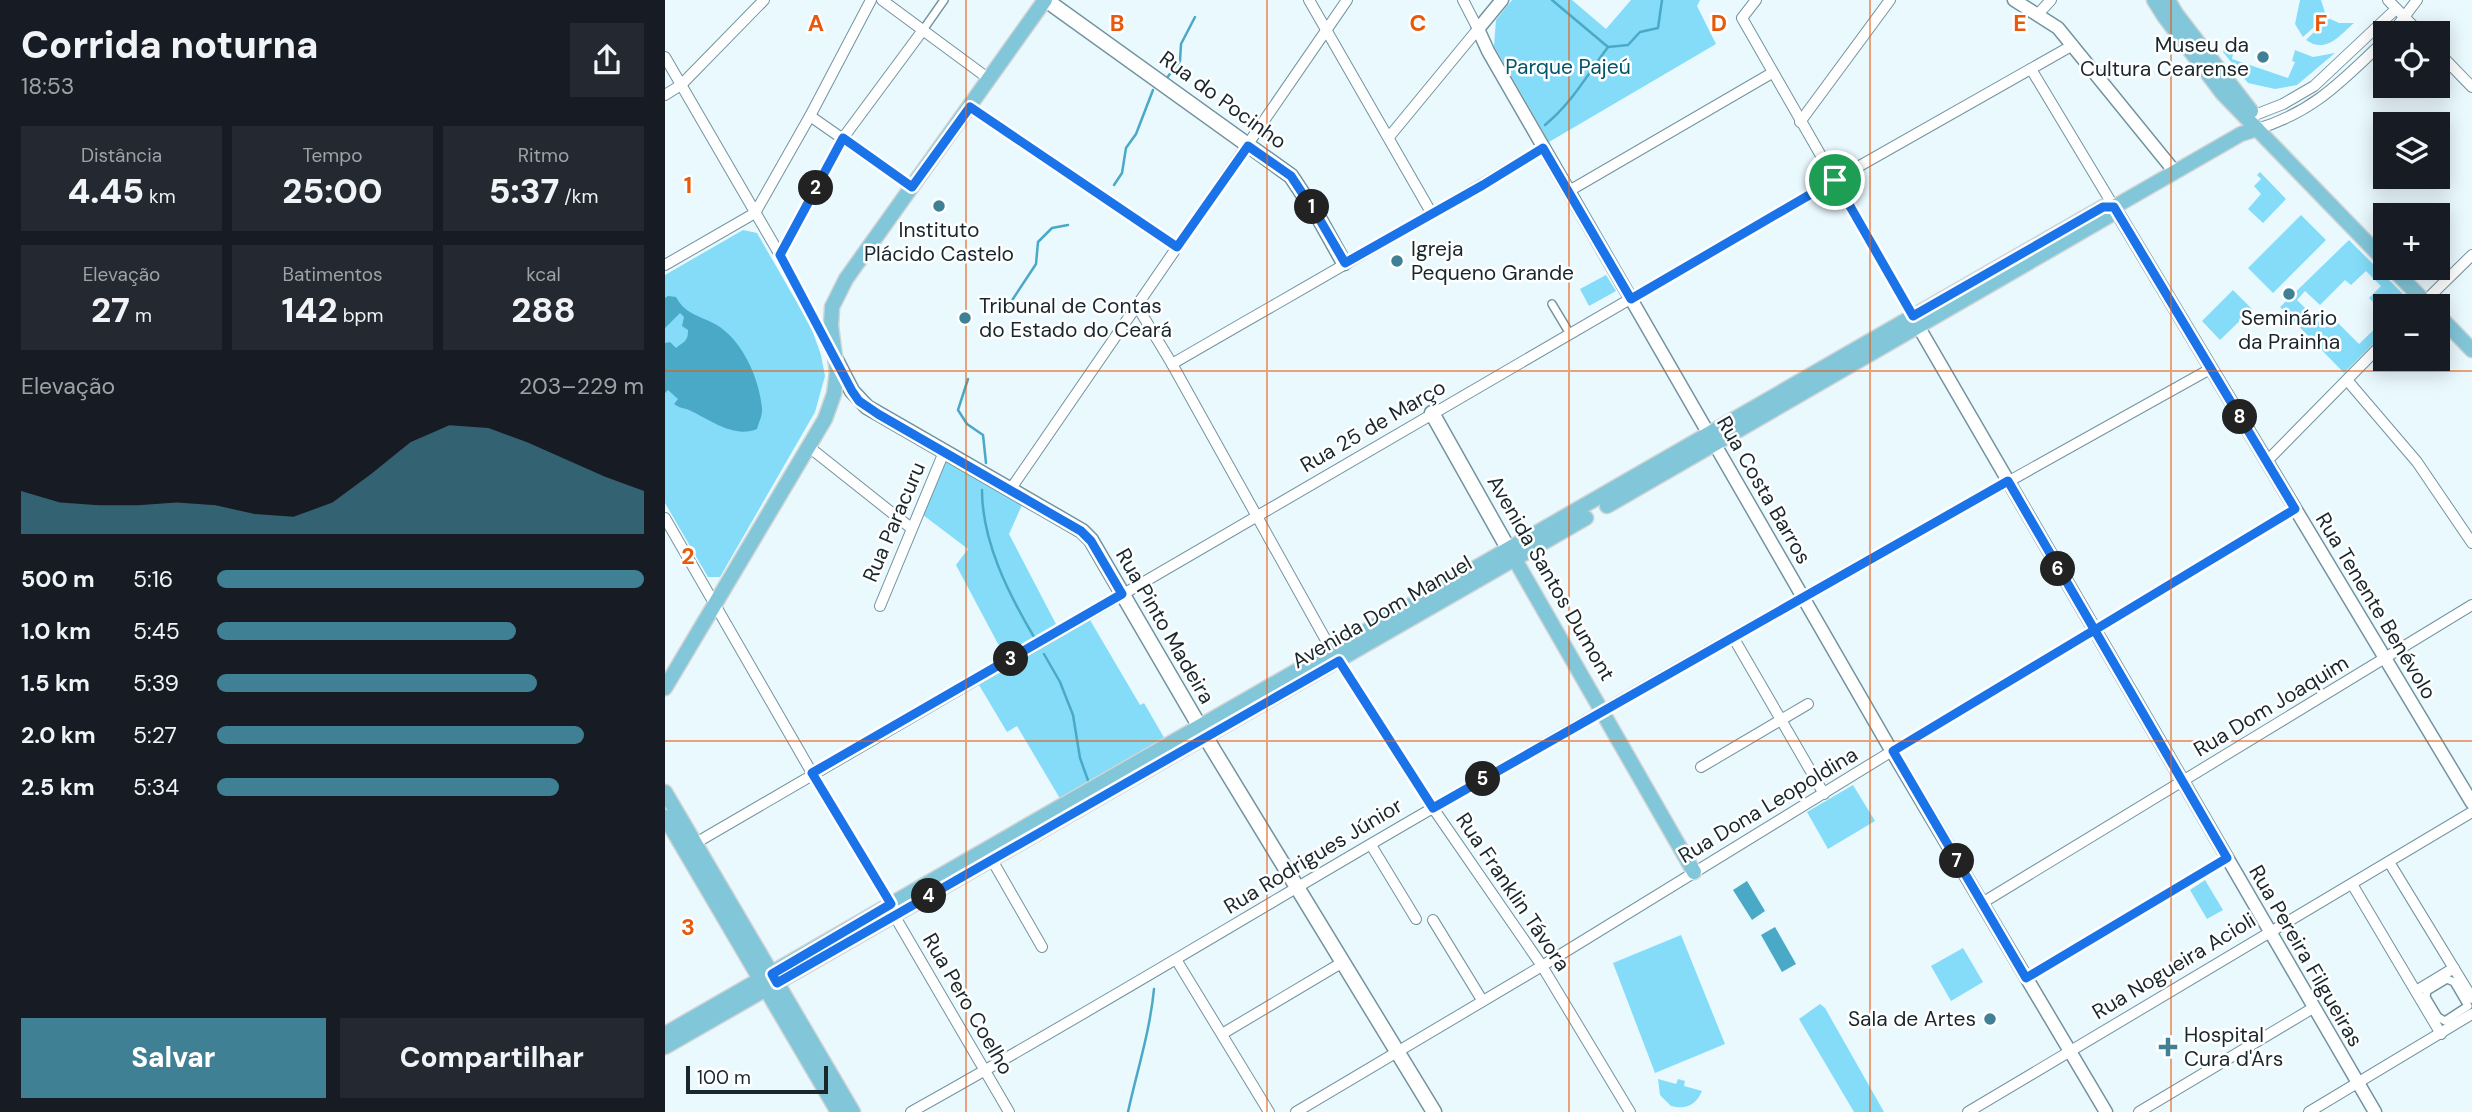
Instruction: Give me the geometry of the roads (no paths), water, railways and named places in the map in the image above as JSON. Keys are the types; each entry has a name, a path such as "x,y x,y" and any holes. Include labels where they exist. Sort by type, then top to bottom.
{"main road":[{"path":"665,688 809,447 831,405 837,372 832,307 846,279 1045,0"},
{"name":"Rua do Pocinho","path":"1045,0 1291,176 1345,263"},
{"path":"2154,0 2223,94 2373,249"},
{"path":"2168,0 2251,125"},
{"name":"Avenida Dom Manuel","path":"892,910 992,860 1203,732 1915,321 2103,207 2114,207 2251,125"},
{"path":"2403,280 2415,294"},
{"path":"2450,327 2472,350"},
{"name":"Rua Pinto Madeira","path":"835,359 852,391 867,407 1086,536 1432,1111"},
{"name":"Avenida Santos Dumont","path":"1432,414 1694,873"},
{"name":"Avenida Dom Manuel","path":"665,1047 769,981 1131,769 1203,732"},
{"path":"665,792 838,1112"},
{"path":"665,817 853,1112"},
{"name":"Avenida Dom Manuel","path":"665,1034 769,981"}],"street":[{"path":"665,95 681,85 764,0"},
{"path":"665,265 755,213 871,0"},
{"path":"882,0 989,79"},
{"path":"780,255 843,138 944,0"},
{"path":"1309,0 1432,214"},
{"path":"1010,490 1347,0"},
{"path":"1463,0 1478,29"},
{"path":"1389,137 1502,0"},
{"name":"Rua Pereira Filgueiras","path":"1756,0 1742,18 1772,73 2093,631 2375,1112"},
{"path":"1800,122 1890,0"},
{"path":"2014,0 2058,28 2175,172"},
{"path":"2038,14 2051,0"},
{"path":"2388,0 2408,21"},
{"path":"2251,125 2314,86 2417,0"},
{"path":"2397,21 2400,13"},
{"name":"Rua Costa Barros","path":"1478,29 1543,148 2106,1112"},
{"name":"Rua 25 de Março","path":"694,844 1835,180 2073,45"},
{"path":"2251,125 2283,121 2314,104 2373,51"},
{"path":"665,57 780,255 835,359"},
{"path":"2450,64 2472,87"},
{"name":"Rua Tenente Benévolo","path":"2031,69 2472,803"},
{"path":"1569,191 1772,73"},
{"path":"970,107 1177,247"},
{"path":"810,116 912,187"},
{"path":"1172,365 1543,148"},
{"path":"2435,294 2472,255"},
{"path":"1552,304 1566,329"},
{"name":"Rua Franklin Távora","path":"1137,306 1335,656 1433,808 1542,966 1630,1112"},
{"path":"2267,461 2373,353"},
{"name":"Rua Rodrigues Júnior","path":"911,1112 1177,961 1296,887 1603,710 2212,368"},
{"path":"2347,380 2417,462 2472,544"},
{"path":"809,447 911,528"},
{"name":"Rua Paracuru","path":"880,606 944,452"},
{"name":"Rua Dona Leopoldina","path":"1296,1112 1542,966 2295,509"},
{"name":"Rua Pero Coelho","path":"665,518 1009,1112"},
{"name":"Rua Dom Joaquim","path":"1982,903 2472,606"},
{"path":"1733,637 1824,794"},
{"path":"1700,767 1808,704"},
{"name":"Rua Nogueira Acioli","path":"1968,1112 2472,811"},
{"path":"1371,845 1416,919"},
{"path":"2026,978 2227,858"},
{"path":"992,860 1042,947"},
{"path":"2389,862 2472,998"},
{"path":"2352,884 2441,1034"},
{"path":"1433,920 1482,1000"},
{"path":"1177,961 1269,1112"},
{"path":"1222,1034 1343,962"},
{"path":"2416,991 2454,968"},
{"path":"2447,979 2454,982 2468,1006 2445,1021 2438,1017 2426,994 2447,979"},
{"path":"2139,1112 2313,1009"},
{"path":"2309,1112 2472,1014"}],"waterway":[{"path":"1552,0 1608,47 1628,45 1640,32 1658,28 1662,0"},
{"path":"1166,79 1180,61 1181,44 1195,17"},
{"path":"1545,125 1571,98 1608,47"},
{"path":"1114,185 1122,173 1126,148 1136,134 1153,90"},
{"path":"1007,308 1036,264 1038,242 1052,228 1068,225"},
{"path":"968,379 958,410 967,424 983,435 986,463"},
{"path":"982,490 986,528 998,566 1034,637"},
{"path":"1044,654 1060,682 1073,715 1080,758 1090,786"},
{"path":"1128,1112 1154,989"}],"place":[{"name":"Museu da Cultura Cearense","path":"2263,57"},
{"name":"Instituto Plácido Castelo","path":"939,206"},
{"name":"Igreja Pequeno Grande","path":"1397,261"},
{"name":"Seminário da Prainha","path":"2289,294"},
{"name":"Tribunal de Contas do Estado do Ceará","path":"965,318"},
{"name":"Sala de Artes","path":"1990,1019"},
{"name":"Hospital Cura d'Ars","path":"2168,1047"}],"park label":[{"name":"Parque Pajeú","path":"1568,67"}]}
